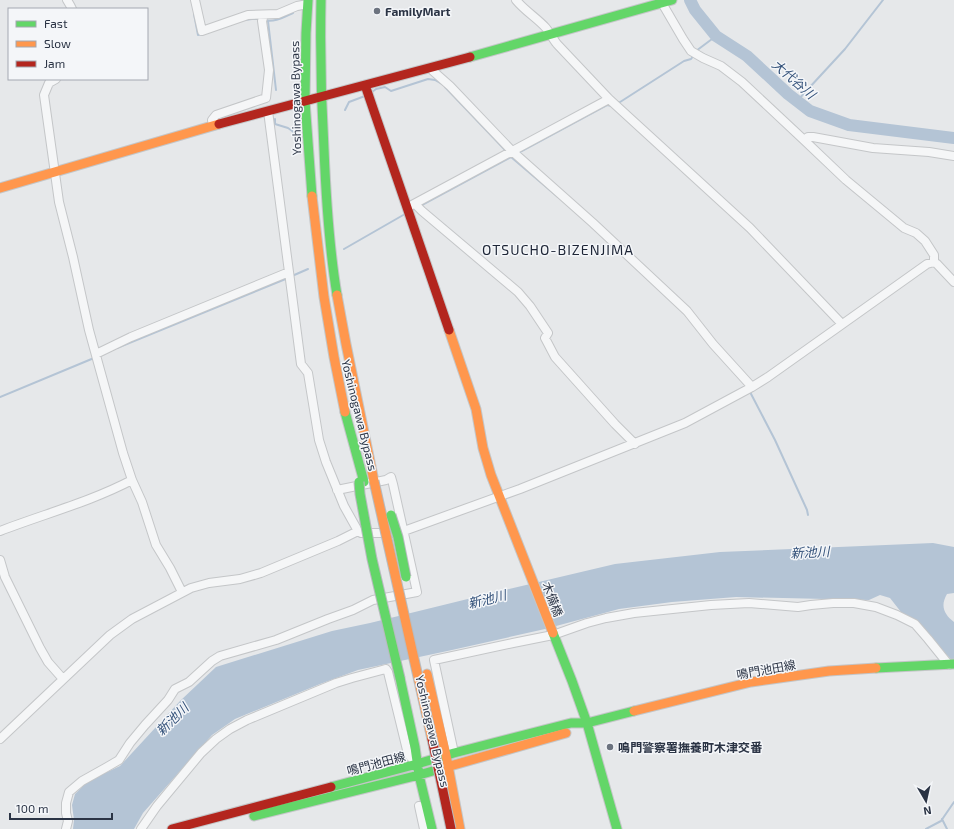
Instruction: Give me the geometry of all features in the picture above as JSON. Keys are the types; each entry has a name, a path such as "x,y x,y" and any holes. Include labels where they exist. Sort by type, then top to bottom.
{"main road":[{"name":"Yoshinogawa Bypass","path":"321,0 321,97 325,177 332,263 346,344 368,452 377,480 452,829"},
{"path":"0,188 213,126 431,68 666,1"},
{"name":"Yoshinogawa Bypass","path":"308,2 305,101 310,178 322,282 334,357 346,416 380,552"},
{"name":"木備橋","path":"365,85 411,205 476,409 485,455 491,475 587,723 617,829"},
{"path":"377,480 398,537 412,602"},
{"path":"362,482 360,494 372,559 400,678 415,747 419,775 432,829"},
{"name":"Yoshinogawa Bypass","path":"388,590 435,798"},
{"name":"鳴門池田線","path":"172,829 571,723 587,723 751,682 829,671 952,665"},
{"path":"427,670 450,754 448,766 460,829"},
{"name":"鳴門池田線","path":"206,829 419,775 574,731 587,723"}],"street":[{"path":"195,0 202,31 248,15 263,18 278,14 308,2"},
{"path":"516,0 551,34 557,44 609,99 750,228 842,324"},
{"path":"666,1 683,39 691,51 721,66 742,82 846,180 904,228 916,233 925,241 934,254 934,262"},
{"path":"213,126 212,120 216,115 266,98 269,70 263,18"},
{"path":"431,68 512,151 594,223 687,311 713,344 752,387"},
{"path":"55,80 49,84 44,95 59,202 89,330 123,453 132,480 142,502 156,544 182,592"},
{"path":"411,205 609,99"},
{"path":"268,111 301,364 308,373 319,440 326,462 337,490 358,531 361,533 393,533 404,531 520,490 685,423 768,377 927,264 934,262"},
{"path":"804,140 808,137 813,137 873,148 929,152 954,156"},
{"path":"411,205 422,211 518,292 530,306 548,333 545,338 556,357 615,424 635,444"},
{"path":"934,262 954,282"},
{"path":"96,354 131,337 289,272"},
{"path":"66,829 68,821 66,804 69,792 82,781 119,760 130,743 175,690 188,682 212,661 220,656 276,640 353,610 373,600 417,592 391,477 386,480 337,490"},
{"path":"0,531 82,502 117,488 132,480"},
{"path":"0,739 110,635 137,616 182,592 199,585 240,579 261,572 338,541 358,531"},
{"path":"0,560 5,577 40,648 48,662 63,679"},
{"path":"450,754 434,660 513,643 634,612 749,603 798,607 833,603 854,603 876,607 915,624 952,665"},
{"path":"141,829 157,806 201,753 216,739 230,729 247,720 336,684 386,669 408,754 417,764"},
{"path":"448,766 460,796 467,829"},
{"path":"419,775 416,792 424,829"}],"water":[{"name":"新池川","path":"933,543 954,547 954,593 947,594 944,602 944,610 954,622 954,663 917,621 901,612 890,598 880,595 869,600 736,597 672,602 619,609 545,629 358,670 320,684 235,719 212,735 143,813 134,829 73,829 74,820 72,805 75,794 85,784 120,766 180,701 216,667 332,631 615,564 720,552"}],"waterway":[{"name":"大代谷川","path":"690,0 695,10 716,36 747,56 788,94 810,111 849,125 954,138"},
{"path":"797,101 845,49 883,0"},
{"path":"264,20 275,20 293,13"},
{"path":"194,14 198,35 202,34"},
{"path":"244,20 260,19"},
{"path":"268,21 276,90"},
{"path":"696,51 716,36"},
{"path":"617,104 684,61 691,59 694,55"},
{"path":"372,92 376,89 385,87 391,91 428,79 435,80 442,84"},
{"path":"445,87 507,152"},
{"path":"345,110 349,102 365,96"},
{"path":"518,153 607,105 612,106"},
{"path":"275,119 275,124 288,128 295,133"},
{"path":"420,206 511,157 558,197"},
{"path":"344,249 405,214"},
{"path":"292,276 308,269"},
{"path":"117,348 288,278"},
{"path":"0,397 94,358"},
{"path":"749,390 775,440 808,515"},
{"path":"926,829 941,821 954,802"},
{"path":"942,819 947,829"}],"traffic: fast":[{"path":"308,0 305,101 312,196"},
{"path":"321,0 321,93 326,186 330,241 337,295"},
{"path":"470,57 672,0"},
{"path":"345,412 364,482"},
{"path":"359,482 372,559 400,678"},
{"path":"391,515 398,537 406,577"},
{"path":"553,633 587,723 617,829"},
{"path":"876,668 954,664"},
{"path":"400,678 415,747 419,775 432,829"},
{"path":"331,787 571,723 587,723 634,711"},
{"path":"254,816 443,768"}],"traffic: slow":[{"path":"0,188 219,124"},
{"path":"312,196 324,297 345,412"},
{"path":"337,295 374,481"},
{"path":"449,330 476,409 483,448 491,475 553,633"},
{"path":"374,481 432,739"},
{"path":"634,711 751,682 829,671 876,668"},
{"path":"427,674 446,755 460,829"},
{"path":"443,768 566,733"}],"traffic: jam":[{"path":"219,124 470,57"},
{"path":"365,85 449,330"},
{"path":"432,739 451,829"},
{"path":"172,829 331,787"}],"place":[{"name":"FamilyMart","path":"377,11"},
{"name":"鳴門警察署撫養町木津交番","path":"610,747"}],"district":[{"name":"OTSUCHO-BIZENJIMA","path":"558,249"}]}
